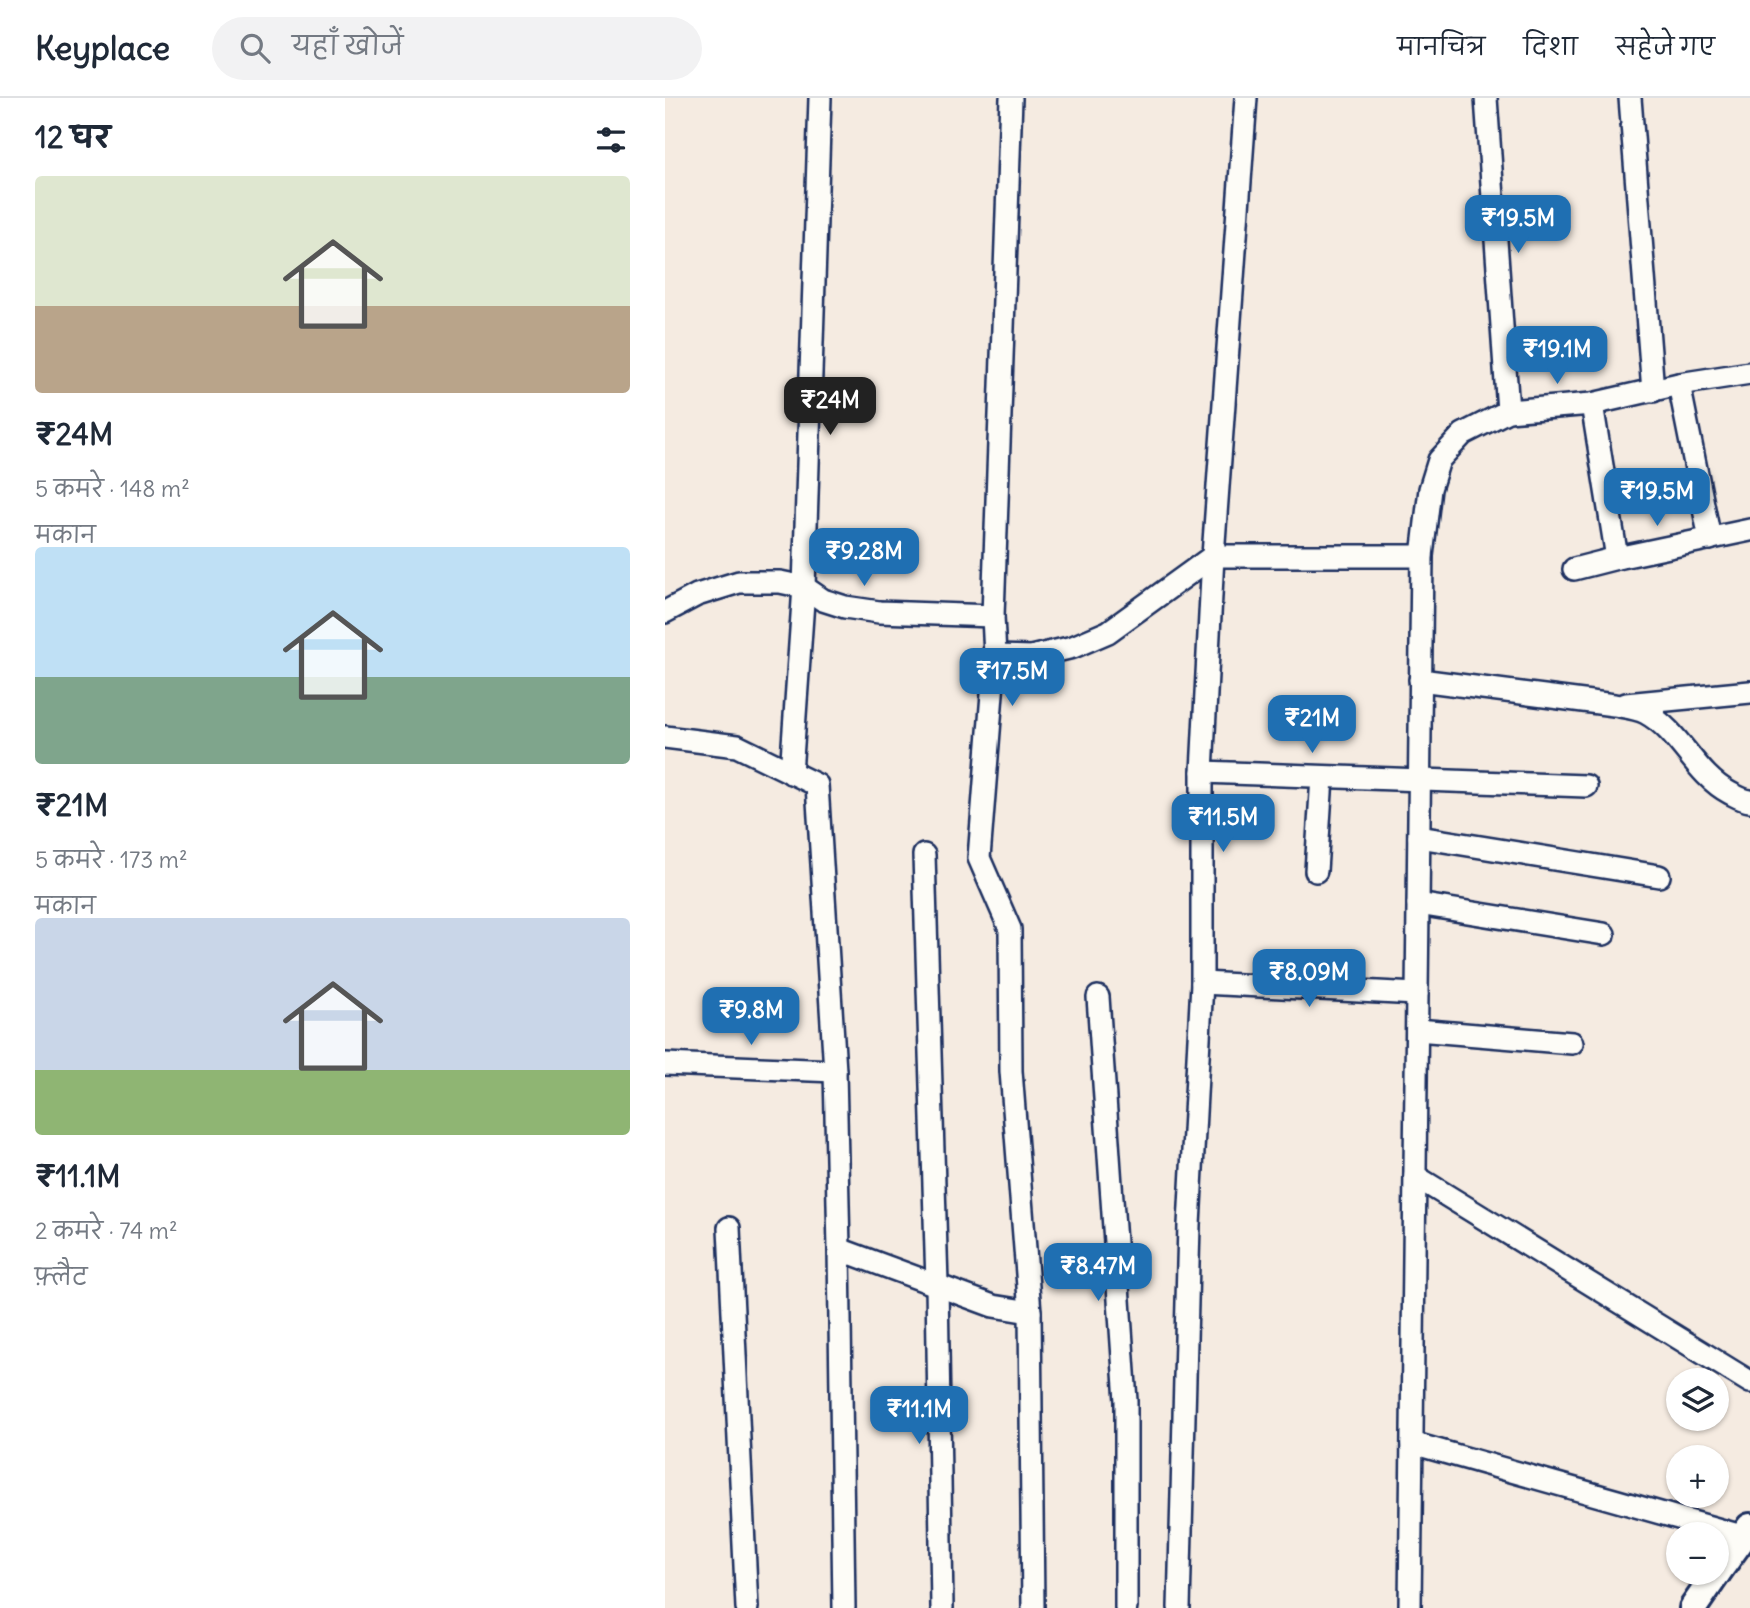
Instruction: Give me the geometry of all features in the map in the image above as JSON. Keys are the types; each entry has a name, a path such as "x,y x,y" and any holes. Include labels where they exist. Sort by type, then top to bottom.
{"street":[{"path":"792,773 804,587 820,98"},
{"path":"1011,98 993,616 995,656 979,858 1010,929 1011,1071 1030,1312 1033,1608"},
{"path":"1179,1608 1189,1225 1202,983 1202,772 1213,556 1246,98"},
{"path":"1486,98 1508,411"},
{"path":"1630,98 1653,391"},
{"path":"1410,1608 1422,556 1430,489 1439,460 1463,434 1508,411 1592,404 1679,384 1750,373"},
{"path":"1679,384 1710,539"},
{"path":"1592,404 1616,558"},
{"path":"1574,569 1750,530"},
{"path":"995,656 1031,657 1073,647 1108,632 1213,556 1422,556"},
{"path":"665,612 697,595 739,582 780,582 804,587 823,600 845,607 993,616"},
{"path":"1420,680 1614,705 1645,712 1669,731 1702,773 1723,789 1750,801"},
{"path":"1614,705 1750,692"},
{"path":"665,737 737,746 817,785 835,1071 844,1608"},
{"path":"1202,772 1586,786"},
{"path":"1316,871 1322,777"},
{"path":"1419,837 1659,876"},
{"path":"924,855 937,1284 942,1608"},
{"path":"1418,904 1604,934"},
{"path":"1202,983 1417,994"},
{"path":"1098,997 1126,1401 1126,1608"},
{"path":"1416,1030 1572,1043"},
{"path":"665,1065 835,1071"},
{"path":"1415,1176 1750,1382"},
{"path":"729,1228 747,1608"},
{"path":"839,1249 993,1306 1030,1312"},
{"path":"1412,1443 1746,1531 1729,1556"},
{"path":"1693,1608 1709,1585"}]}
